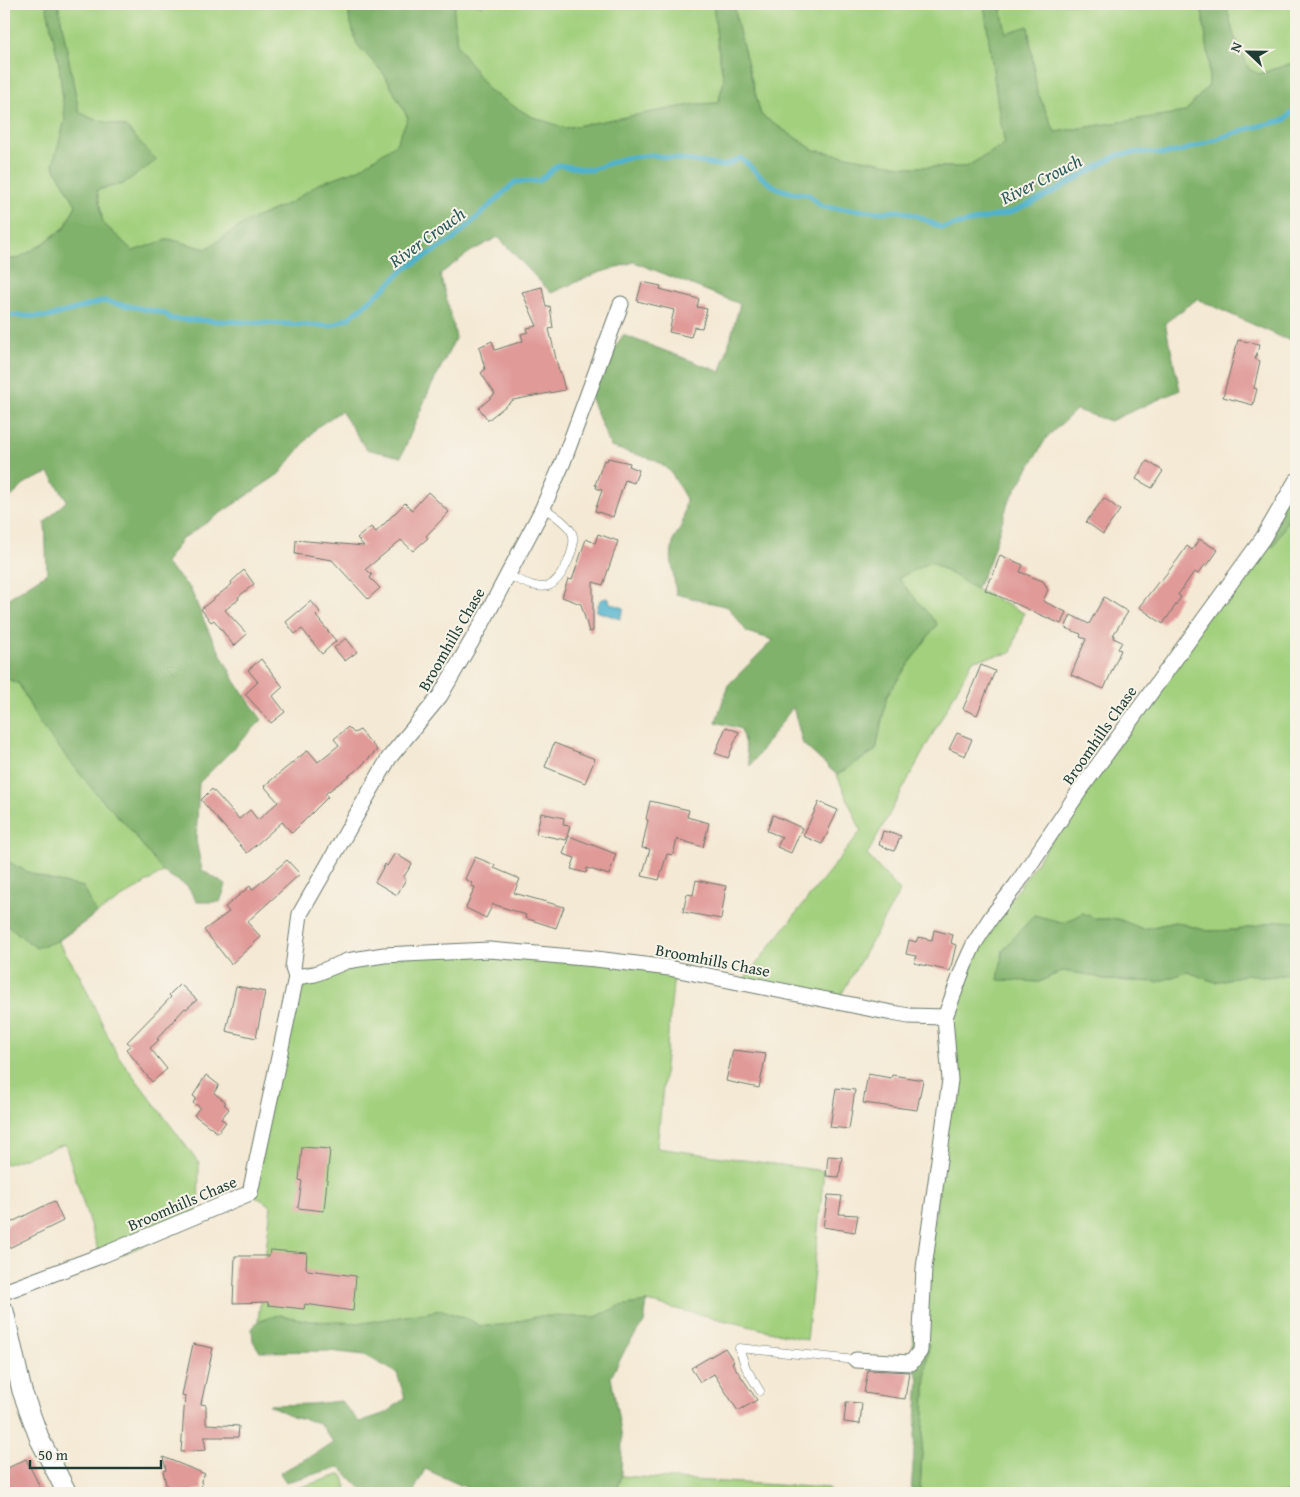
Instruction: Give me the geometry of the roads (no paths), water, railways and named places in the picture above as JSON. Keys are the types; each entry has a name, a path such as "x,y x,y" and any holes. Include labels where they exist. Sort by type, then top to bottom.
{"street":[{"name":"Broomhills Chase","path":"4,1292 103,1255 250,1193 296,977 293,968 300,914 389,758 440,696 485,618 543,507 563,462 621,304"},
{"name":"Broomhills Chase","path":"856,1360 911,1363 920,1352 924,1268 950,1080 945,1018 974,944 1080,790 1263,538 1296,481"},
{"name":"Broomhills Chase","path":"296,977 315,974 347,961 384,955 489,950 669,968 892,1013 945,1018"},
{"path":"4,1311 22,1391 40,1440 67,1493"}],"lane":[{"path":"507,575 533,584 548,586 556,582 568,562 573,544 572,532 543,507"},
{"path":"760,1391 746,1368 740,1348 856,1360"}],"water":[{"path":"609,599 610,603 624,608 620,619 596,611 600,600"}],"waterway":[{"name":"River Crouch","path":"4,315 48,317 103,301 164,313 171,319 330,326 349,318 403,270 454,239 515,182 539,181 558,165 591,170 624,158 652,155 724,166 741,158 770,184 786,191 808,194 822,207 881,212 900,211 917,216 942,228 1009,213 1046,196 1118,155 1141,152 1165,154 1181,151 1247,129 1285,120 1296,107"}]}
